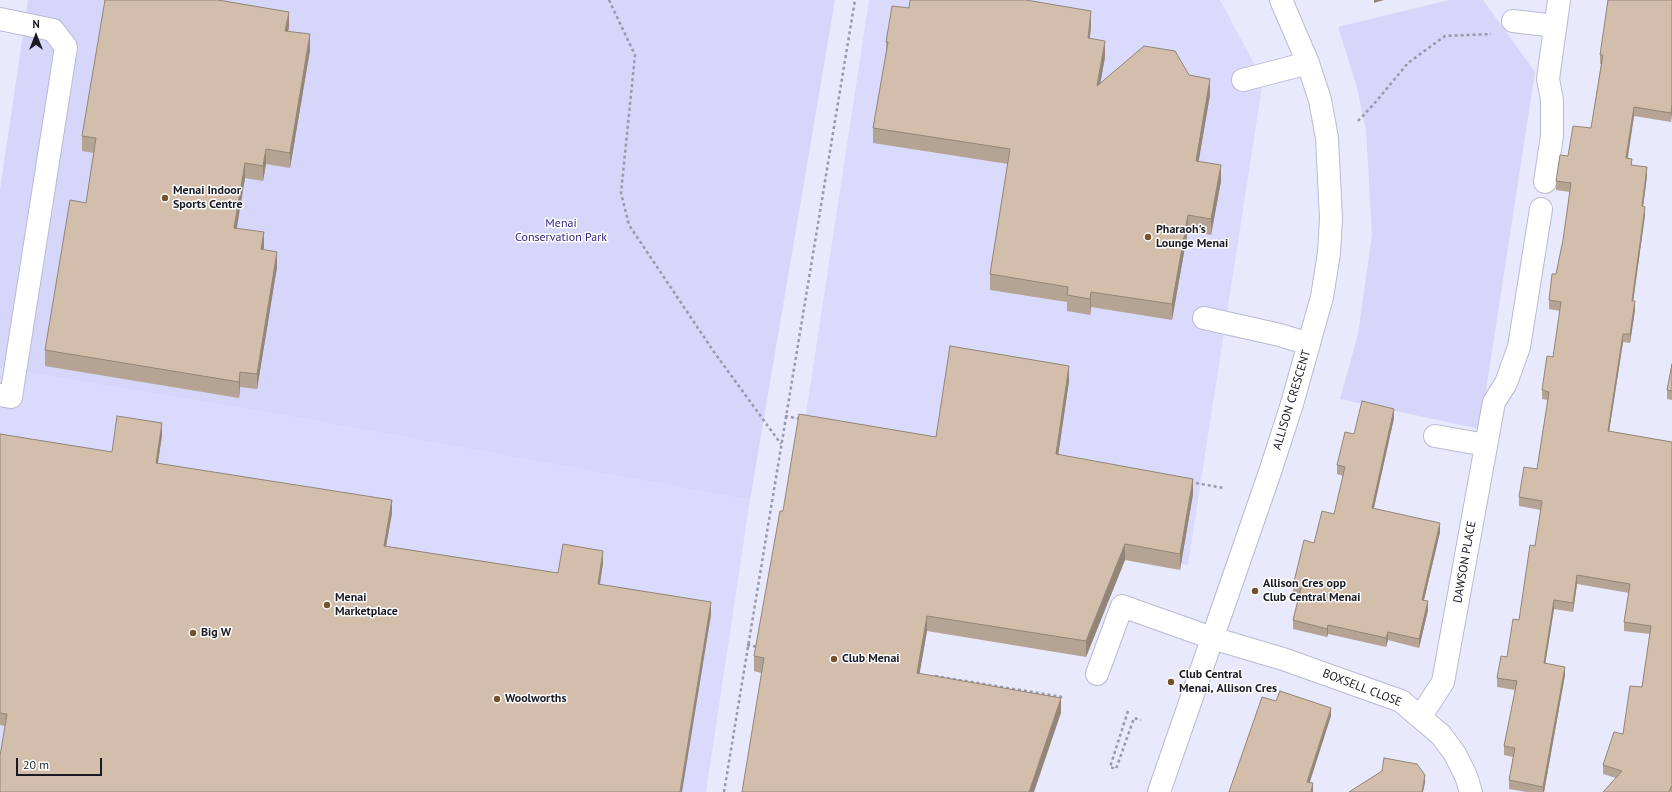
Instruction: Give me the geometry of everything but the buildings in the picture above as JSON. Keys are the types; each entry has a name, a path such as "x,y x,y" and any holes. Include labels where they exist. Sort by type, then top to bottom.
{"street":[{"name":"ALLISON CRESCENT","path":"1159,792 1270,472 1322,297 1329,253 1331,219 1327,138 1320,100 1308,62 1281,0"},
{"path":"1545,182 1552,136 1552,100 1548,79 1559,0"},
{"path":"0,19 53,30 66,47 11,397 0,395"},
{"path":"1513,21 1555,26"},
{"path":"1243,80 1308,62"},
{"name":"DAWSON PLACE","path":"1421,716 1443,682 1494,402 1506,383 1519,347 1541,209"},
{"path":"1204,318 1280,335 1309,344"},
{"path":"1435,436 1486,445"},
{"name":"BOXSELL CLOSE","path":"1097,674 1122,606 1212,638 1283,660 1402,701 1441,734 1455,754 1466,776 1471,792"}],"path":[{"path":"609,0 635,55 621,192 628,225 714,352 781,444"},
{"path":"724,792 747,645 855,0"},
{"path":"1358,121 1408,63 1445,36 1499,34 1513,21"},
{"path":"785,416 809,420"},
{"path":"1184,482 1224,488"},
{"path":"747,645 763,648"},
{"path":"929,675 1063,697"},
{"path":"1128,711 1110,766 1116,769 1134,718 1141,720"}],"shaded area":[{"path":"869,0 1220,0 1263,80 1188,565 793,499"},
{"name":"Menai Marketplace","path":"0,368 272,413 750,500 706,792 0,792"}],"green space":[{"name":"Menai Conservation Park","path":"28,0 835,0 750,500 272,413 0,368 0,190"},
{"path":"1449,0 1483,0 1535,72 1480,429 1340,399 1358,334 1372,235 1366,130 1356,84 1338,27"}],"place":[{"name":"Menai Indoor Sports Centre","path":"165,198"},
{"name":"Pharaoh's Lounge Menai","path":"1148,237"},
{"name":"Allison Cres opp Club Central Menai","path":"1255,591"},
{"name":"Menai Marketplace","path":"327,605"},
{"name":"Big W","path":"193,633"},
{"name":"Club Menai","path":"834,659"},
{"name":"Club Central Menai, Allison Cres","path":"1171,682"},
{"name":"Woolworths","path":"497,699"}]}
